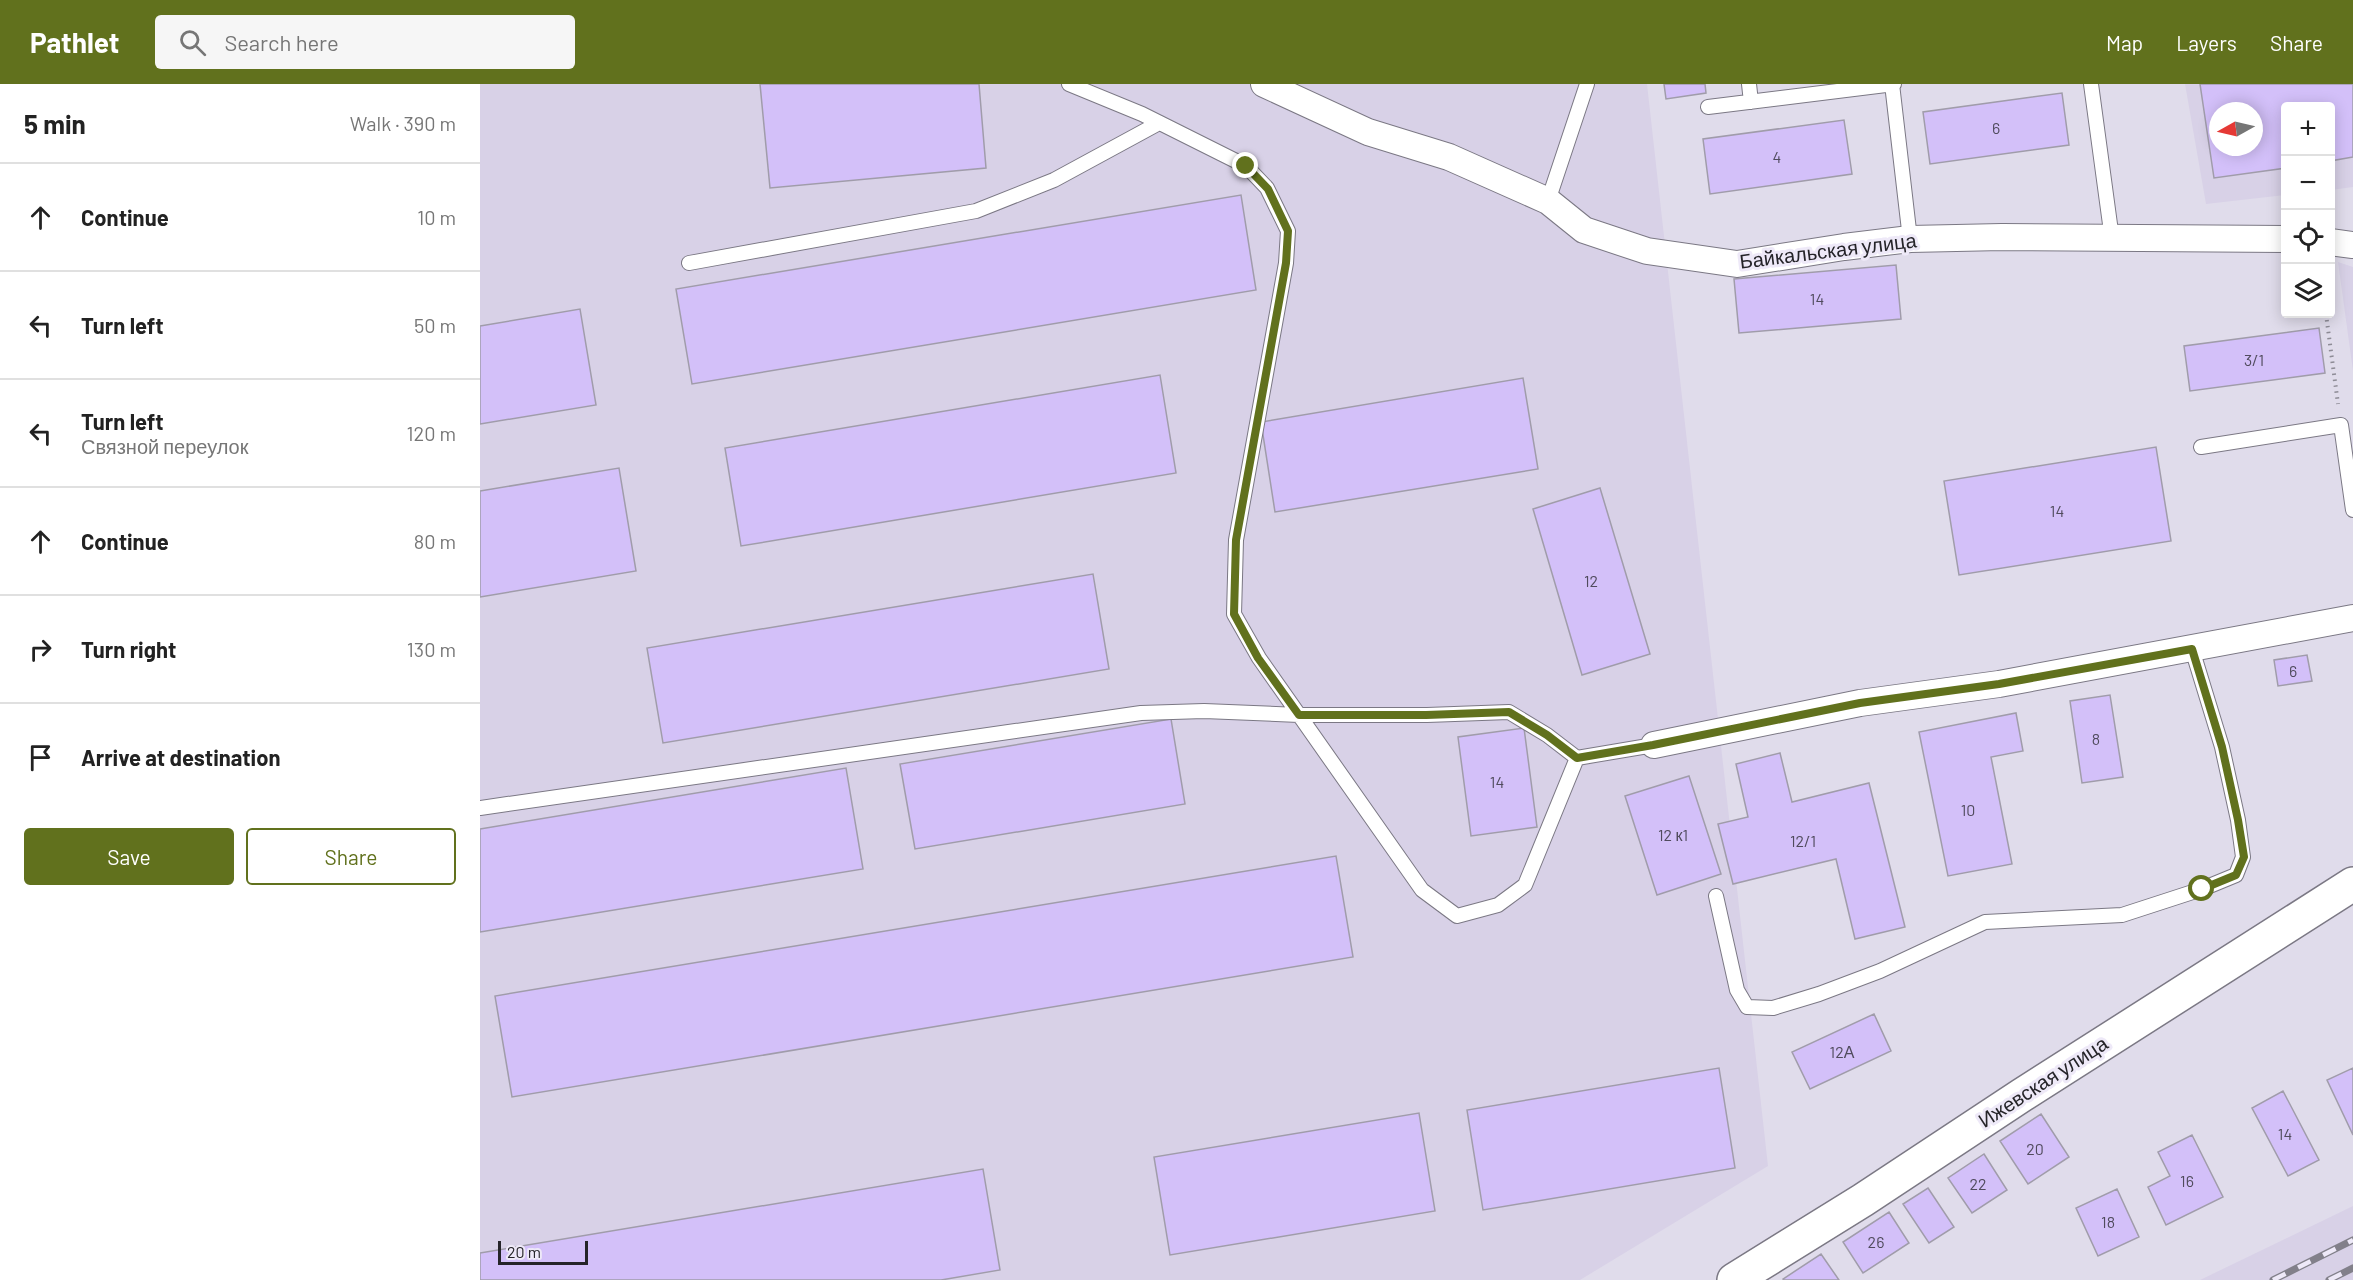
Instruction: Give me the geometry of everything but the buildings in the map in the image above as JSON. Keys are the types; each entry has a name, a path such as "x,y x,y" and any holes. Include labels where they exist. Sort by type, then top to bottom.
{"street":[{"name":"Байкальская улица","path":"1264,84 1368,132 1449,157 1548,201 1584,230 1647,250 1737,264 1911,239 2002,237 2281,239"},
{"path":"2335,243 2353,245"},
{"path":"1653,745 1860,703 1999,684 2353,618"},
{"name":"Ижевская улица","path":"1734,1280 1863,1200 2022,1095 2353,884"}],"lane":[{"path":"1069,84 1159,123 1246,166 1268,189 1288,231 1286,263 1236,540 1234,614 1258,658 1422,890 1457,916 1498,906 1525,885 1577,758"},
{"path":"1548,201 1587,84"},
{"path":"1749,84 1751,102"},
{"path":"1708,107 1893,84 1911,239"},
{"path":"2091,84 2112,239"},
{"path":"689,263 976,211 1054,180 1159,123"},
{"path":"2201,447 2341,425 2353,510"},
{"path":"1716,896 1737,990 1748,1008 1773,1008 1819,994 1880,971 1985,922 2122,915 2202,889 2236,875 2244,857 2238,820 2222,747 2192,649"},
{"path":"480,808 1141,713 1204,711 1299,715 1426,715 1509,712 1547,735 1577,758 1653,745"}],"path":[{"path":"2327,318 2341,425"}],"shaded area":[{"path":"480,84 1647,84 1768,1166 1580,1280 480,1280"},
{"path":"2185,84 2353,84 2353,187 2335,189 2335,102 2281,102 2281,195 2206,204"},
{"path":"2338,262 2353,267 2353,371"},
{"path":"2353,1206 2353,1280 2200,1280"}],"railway":[{"path":"2273,1280 2353,1240"},
{"path":"2329,1280 2353,1268"}],"route":[{"path":"1246,166 1268,189 1288,231 1286,263 1236,540 1234,614 1258,658 1299,715 1426,715 1509,712 1547,735 1577,758 1860,703 1999,684 2192,649 2222,747 2244,857 2236,875 2202,889"}]}
